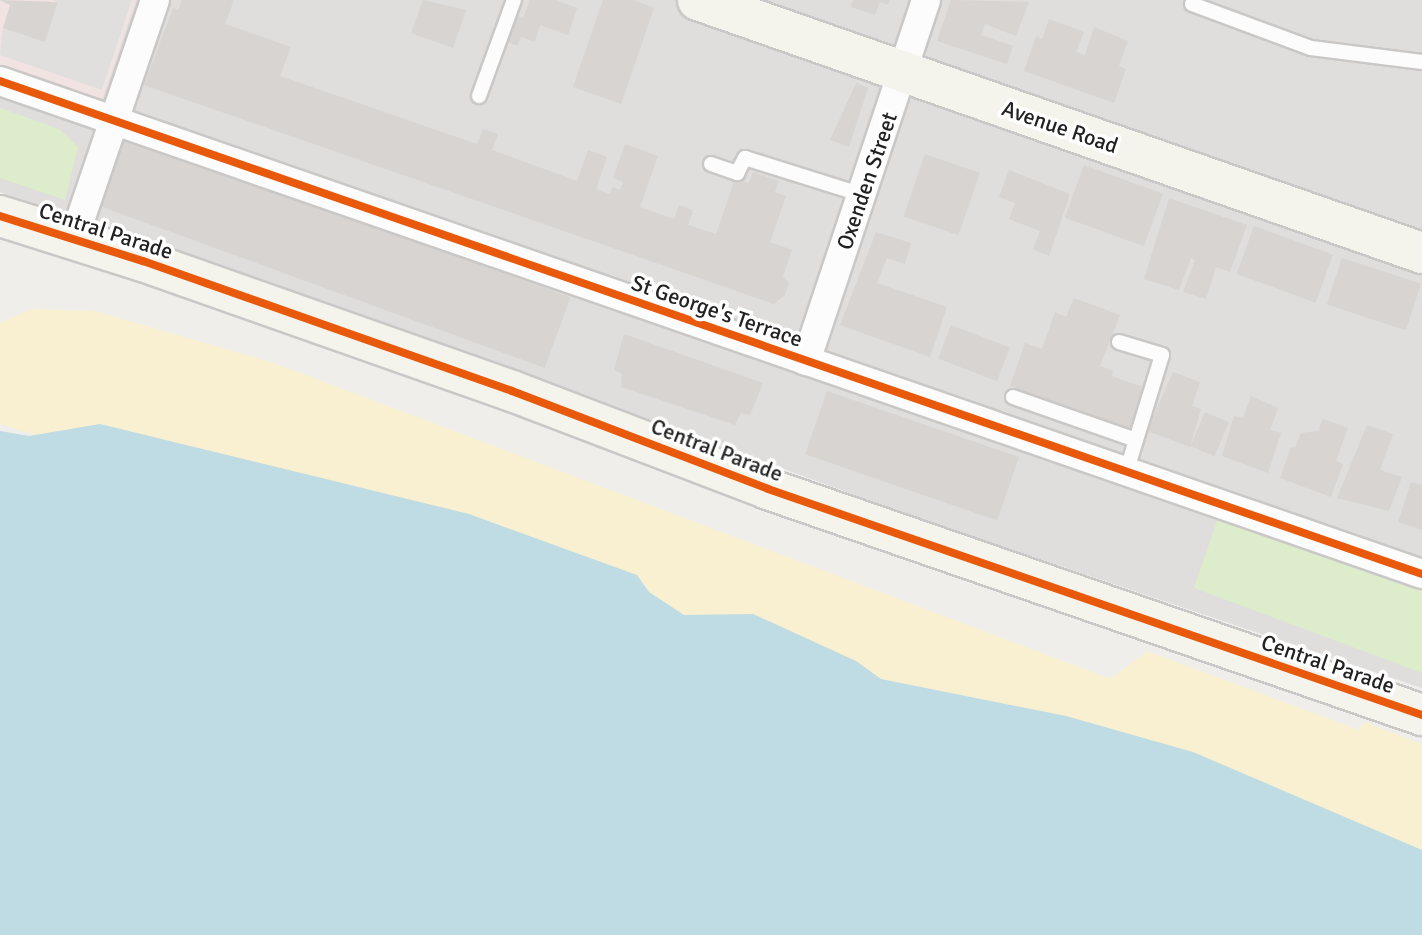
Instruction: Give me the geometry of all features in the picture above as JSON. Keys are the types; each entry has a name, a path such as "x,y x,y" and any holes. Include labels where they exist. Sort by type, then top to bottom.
{"street":[{"path":"74,238 155,0"},
{"name":"Avenue Road","path":"698,0 903,73 1419,247"},
{"name":"Oxenden Street","path":"806,361 926,0"},
{"name":"St George's Terrace","path":"0,81 111,123 1422,574"},
{"name":"Central Parade","path":"0,216 74,238 512,391 768,489 1414,713"}],"lane":[{"path":"479,96 514,0"},
{"path":"1192,4 1311,48 1422,62"},
{"path":"711,164 737,173 745,158 863,195"},
{"path":"1119,342 1162,355 1126,472"},
{"path":"1013,397 1136,440"}],"shaded area":[{"path":"0,0 1422,0 1422,688 915,517 435,341 0,192"},
{"path":"0,0 136,0 99,109 0,75"},
{"path":"53,0 132,0 102,90 0,55 3,28 45,41 58,2"}],"green space":[{"path":"0,108 59,129 78,147 65,200 0,178"},
{"path":"1218,518 1422,591 1422,673 1194,588"}],"sand":[{"path":"32,309 95,311 274,363 1111,679 1147,651 1359,730 1364,722 1422,744 1422,933 960,727 0,424 0,323"}],"water":[{"path":"100,424 469,514 637,575 649,592 684,615 753,614 856,661 881,679 1066,716 1193,752 1422,850 1422,935 0,935 0,431 29,436"}],"building":[{"path":"0,0 58,2 45,42 3,28 10,5"},
{"path":"182,0 234,0 225,24 291,47 280,76 477,144 483,129 498,134 492,150 577,181 588,150 607,157 596,189 610,194 613,187 620,190 623,182 613,178 625,144 658,156 640,207 674,219 679,205 693,210 688,225 716,234 735,179 749,183 753,172 779,181 775,192 786,196 770,242 792,250 783,276 789,283 785,295 774,304 144,85 173,8 178,10"},
{"path":"423,0 466,10 453,48 411,33"},
{"path":"530,0 556,0 577,8 568,35 540,25 535,42 521,37 517,46 504,40 512,15 523,18"},
{"path":"603,0 633,0 654,8 621,104 573,87"},
{"path":"853,0 890,0 888,5 880,2 875,15 851,7"},
{"path":"951,0 1029,2 1016,36 985,24 981,35 1013,46 1007,64 937,41"},
{"path":"1049,19 1084,32 1076,52 1085,55 1094,27 1128,41 1119,66 1126,69 1114,103 1024,71 1036,36 1042,39"},
{"path":"856,83 868,88 849,147 830,140"},
{"path":"124,135 570,297 545,368 98,205"},
{"path":"925,154 980,173 958,235 904,216"},
{"path":"1084,165 1163,194 1144,246 1065,218"},
{"path":"1009,170 1070,194 1049,256 1033,249 1040,231 1009,219 1015,203 999,197"},
{"path":"1169,198 1247,225 1230,272 1216,267 1206,299 1183,292 1195,260 1191,258 1179,290 1144,279"},
{"path":"1254,226 1333,255 1315,303 1237,274"},
{"path":"876,232 911,243 905,264 887,258 877,283 947,307 930,357 840,325"},
{"path":"1342,258 1421,284 1406,330 1327,305"},
{"path":"1074,298 1120,315 1100,366 1113,371 1112,376 1148,389 1133,431 1010,386 1025,343 1042,349 1055,312 1066,317"},
{"path":"951,325 1010,348 997,381 938,359"},
{"path":"624,334 763,383 750,415 741,413 735,425 621,387 622,374 614,370"},
{"path":"1173,372 1200,382 1192,406 1201,409 1190,447 1147,431"},
{"path":"827,391 1019,457 997,520 805,454"},
{"path":"1251,396 1278,408 1270,430 1281,433 1268,473 1222,456 1234,416 1243,418"},
{"path":"1205,412 1229,422 1214,456 1191,446"},
{"path":"1323,419 1348,428 1336,461 1343,464 1331,497 1280,478 1291,447 1295,448 1301,433 1318,431"},
{"path":"1367,425 1393,434 1380,470 1402,477 1389,511 1337,498"},
{"path":"1411,482 1422,485 1422,530 1398,522"}],"cycle path":[{"path":"0,81 1422,574"},
{"path":"0,216 143,261 512,391 768,489 1422,715"}]}
